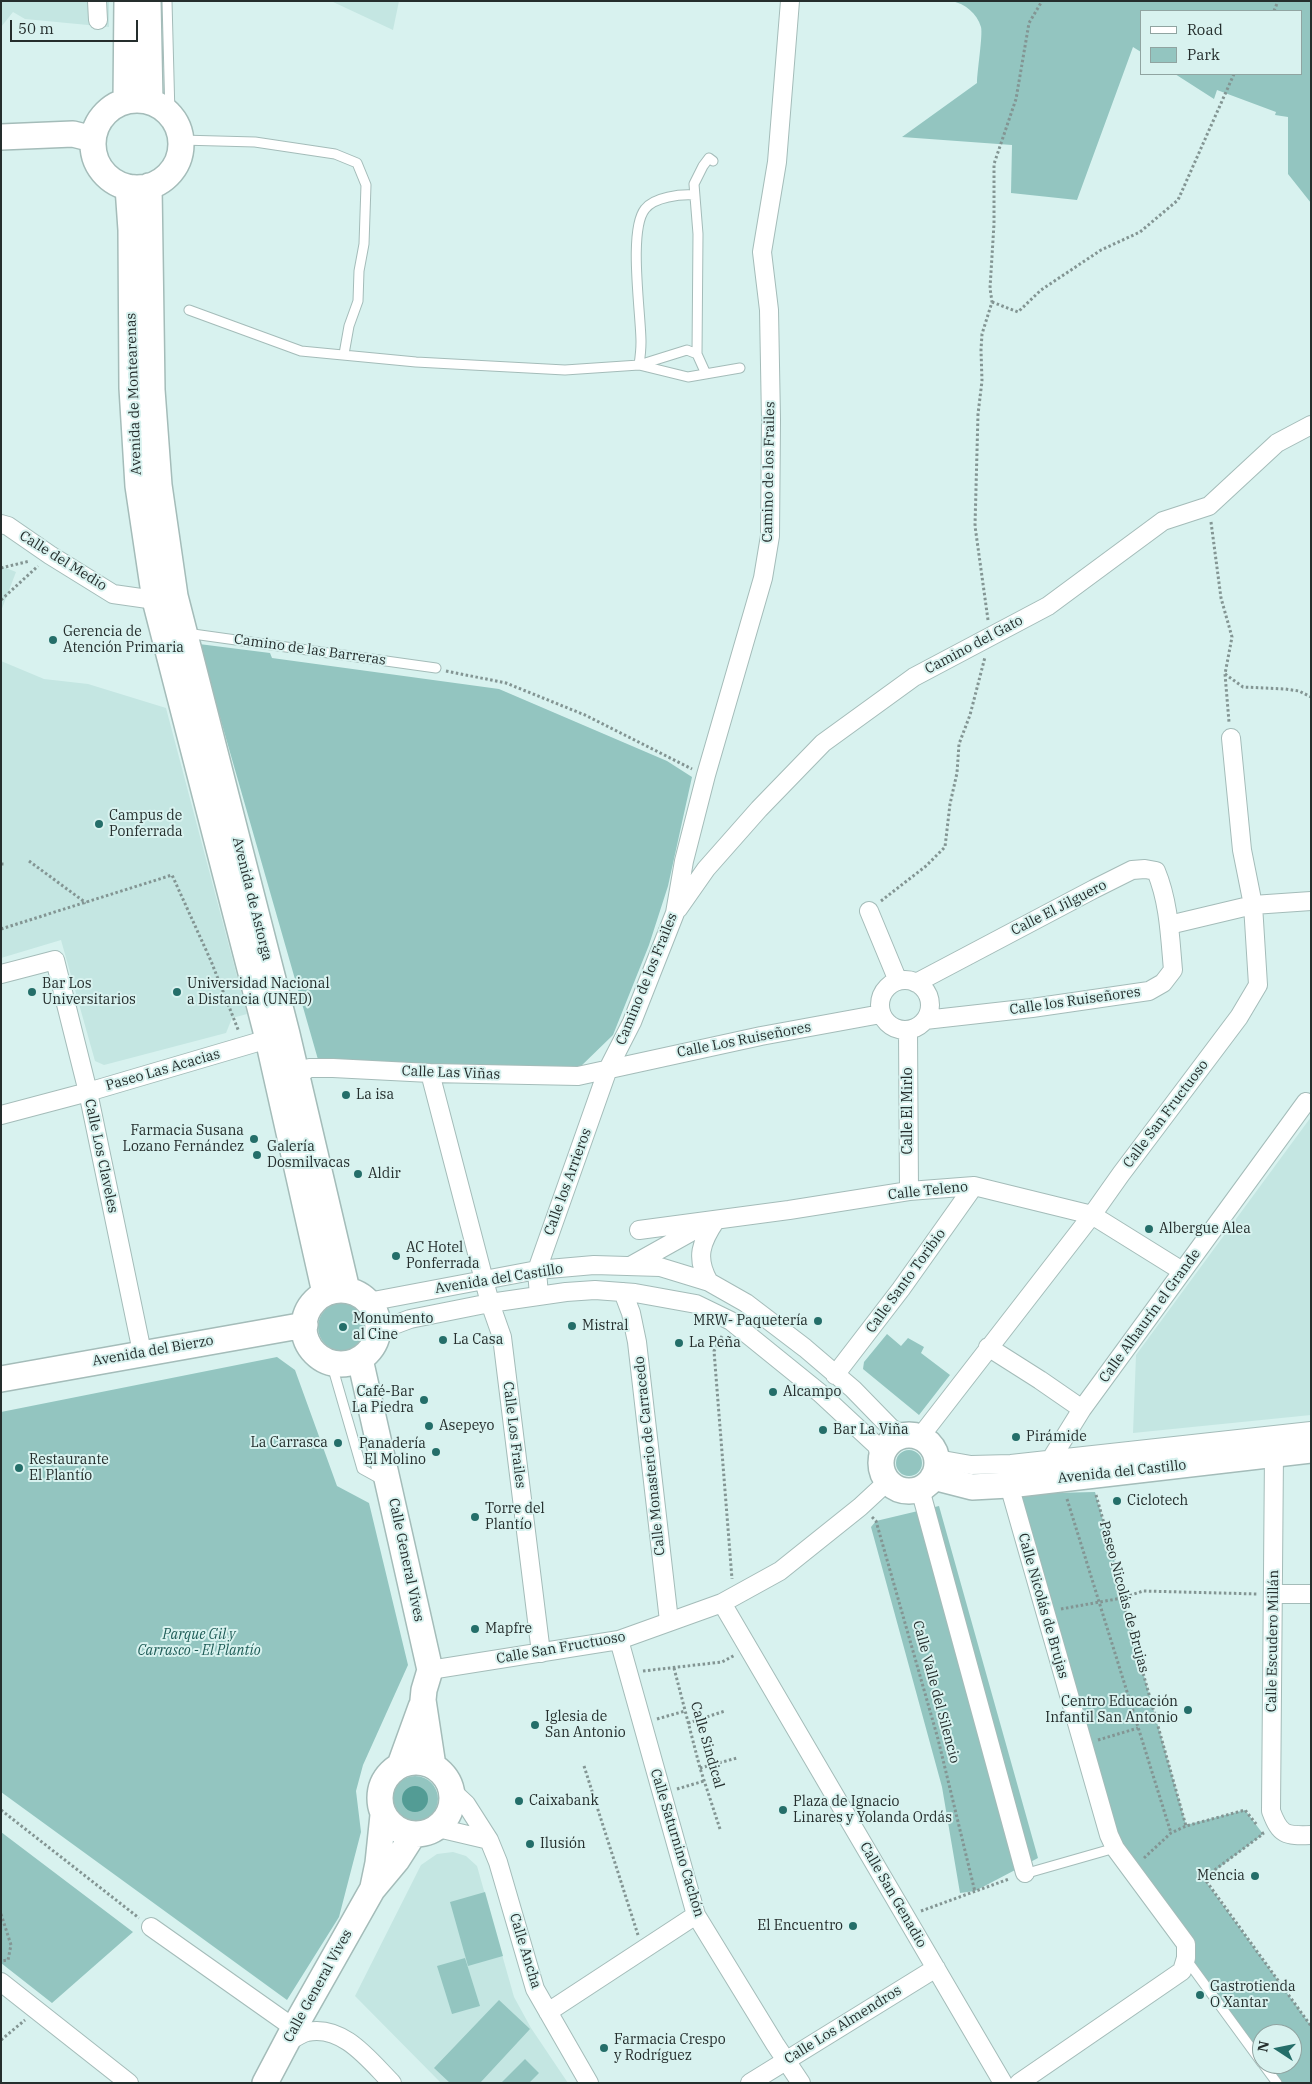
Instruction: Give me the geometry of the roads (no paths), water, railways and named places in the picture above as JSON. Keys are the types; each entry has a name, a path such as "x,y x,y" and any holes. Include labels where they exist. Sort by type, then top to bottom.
{"main road":[{"path":"127,1 149,106 179,131 180,152 176,164 169,174 160,181 139,187 113,181 101,170 94,155 93,139 100,119 107,111 149,106"},
{"path":"148,1 149,106"},
{"path":"1,137 73,134 93,139"},
{"name":"Avenida de Montearenas","path":"139,187 131,230 132,388 138,486 165,598"},
{"name":"Avenida de Astorga","path":"165,598 184,633 297,1076 336,1292"},
{"name":"Avenida de Astorga","path":"165,598 256,1042 336,1292"},
{"path":"336,1292 359,1294 368,1302 375,1310 378,1320 375,1342 369,1351 346,1361 320,1356 311,1348 306,1337 305,1325 311,1306 336,1292"},
{"name":"Avenida del Bierzo","path":"1,1379 142,1352 305,1325"},
{"name":"Calle General Vives","path":"346,1361 374,1421 430,1670 423,1700 400,1766"},
{"path":"912,1436 928,1442 930,1475 912,1491 903,1491 894,1487 884,1471 883,1451 888,1443 912,1436"},
{"name":"Avenida del Castillo","path":"930,1475 972,1486 1010,1489 1274,1453 1311,1450"},
{"name":"Calle General Vives","path":"423,1700 433,1766"},
{"path":"417,1762 433,1766 441,1772 451,1790 450,1811 445,1820 438,1828 430,1832 413,1835 396,1829 383,1815 380,1804 380,1792 384,1782 391,1772 400,1766 417,1762"},
{"name":"Calle General Vives","path":"372,1890 378,1863 383,1815"},
{"name":"Calle General Vives","path":"265,2083 372,1890 397,1860 413,1835"}],"street":[{"path":"97,1 98,20"},
{"name":"Camino de los Frailes","path":"608,1069 632,1022 675,913 684,861 706,775 763,578 770,536 771,420 770,310 762,252 777,162 790,1"},
{"name":"Camino del Gato","path":"675,913 706,869 823,743 914,677 1048,606 1164,521 1208,506 1277,443 1311,425"},
{"name":"Calle del Medio","path":"1,524 8,526 50,555 114,594 165,598"},
{"name":"Calle San Fructuoso","path":"912,1436 988,1347 1092,1215 1239,1018 1258,985 1253,905 1242,850 1231,738"},
{"name":"Calle El Jilguero","path":"916,983 1132,870 1145,869 1156,871 1162,885 1169,925"},
{"path":"1169,925 1253,905 1311,901"},
{"path":"869,911 898,981"},
{"name":"Calle los Ruiseñores","path":"925,1020 1032,1008 1149,991 1163,982 1173,970 1169,925"},
{"name":"Calle Los Claveles","path":"1,974 55,960 88,1092 142,1352"},
{"path":"907,980 916,983 928,995 930,1004 925,1020 917,1027 908,1030 899,1030 892,1027 881,1014 882,994 888,986 898,981 907,980"},
{"name":"Calle Los Ruiseñores","path":"608,1069 761,1036 881,1014"},
{"name":"Calle El Mirlo","path":"908,1030 909,1191"},
{"name":"Paseo Las Acacias","path":"1,1115 88,1092 256,1042"},
{"name":"Calle Las Viñas","path":"297,1076 310,1068 578,1076 608,1069"},
{"name":"Calle los Arrieros","path":"539,1296 536,1270 608,1069"},
{"name":"Calle Los Frailes","path":"430,1073 490,1303 502,1337 541,1653"},
{"name":"Calle Alhaurín el Grande","path":"1051,1459 1082,1409 1306,1102"},
{"name":"Calle Teleno","path":"639,1230 909,1191 974,1186 1092,1215 1182,1270"},
{"name":"Calle Santo Toribio","path":"836,1375 901,1289 974,1186"},
{"path":"709,1282 702,1270 701,1250 708,1231 716,1220"},
{"name":"Calle Teleno","path":"632,1265 686,1234 716,1220"},
{"name":"Avenida del Castillo","path":"368,1302 536,1270 594,1265 660,1267 709,1282 746,1303 768,1318 836,1375 891,1428 912,1436"},
{"name":"Avenida del Castillo","path":"378,1331 410,1320 490,1303 595,1290 664,1296 696,1304 731,1321 820,1393 877,1446 884,1471"},
{"name":"Calle Monasterio de Carracedo","path":"623,1292 631,1313 637,1342 669,1621"},
{"path":"988,1347 1082,1409"},
{"name":"Avenida del Castillo","path":"930,1475 971,1465 1011,1464 1311,1431"},
{"name":"Calle Escudero Millán","path":"1274,1453 1274,1594 1270,1811 1277,1828 1291,1836 1311,1835"},
{"name":"Calle San Fructuoso","path":"430,1670 619,1640 728,1600 780,1571 860,1507 884,1471"},
{"path":"930,1475 1022,1874"},
{"name":"Calle Nicolás de Brujas","path":"1010,1489 1109,1835 1115,1848 1186,1944 1186,1958"},
{"path":"1274,1594 1311,1594"},
{"name":"Calle San Genadio","path":"728,1600 749,1648 1004,2083"},
{"name":"Calle Saturnino Cachón","path":"619,1640 696,1915 801,2083"},
{"name":"Calle Ancha","path":"451,1790 466,1804 490,1840 536,1989 589,2083"},
{"path":"438,1828 490,1840"},
{"path":"548,2012 696,1915"},
{"path":"151,1927 290,2035 321,2031 335,2034 354,2045 392,2083"},
{"path":"1019,2083 1182,1971 1186,1958"},
{"name":"Calle Los Almendros","path":"750,2083 936,1968"},
{"path":"1,1982 129,2083"}],"lane":[{"path":"149,106 167,1"},
{"path":"180,140 254,142 336,154 357,164 366,185 364,244 359,271 358,301 349,326 344,354"},
{"path":"706,374 697,354 698,234 694,184 709,158 713,161"},
{"path":"639,365 641,343 637,292 637,249 643,210 651,203 680,194 694,195"},
{"path":"189,310 301,351 416,362 565,370 639,365 687,350 697,354"},
{"path":"639,365 688,377 740,368"},
{"name":"Camino de las Barreras","path":"184,633 436,668"},
{"path":"346,1361 362,1469 389,1484"},
{"path":"1022,1874 1115,1848"},
{"path":"1186,1958 1252,2049"}],"place":[{"name":"Gerencia de Atención Primaria","path":"53,640"},
{"name":"Campus de Ponferrada","path":"99,824"},
{"name":"Bar Los Universitarios","path":"32,992"},
{"name":"Universidad Nacional a Distancia (UNED)","path":"177,992"},
{"name":"La isa","path":"346,1095"},
{"name":"Farmacia Susana Lozano Fernández","path":"254,1139"},
{"name":"Galería Dosmilvacas","path":"257,1155"},
{"name":"Aldir","path":"358,1174"},
{"name":"Albergue Alea","path":"1149,1229"},
{"name":"AC Hotel Ponferrada","path":"396,1256"},
{"name":"MRW- Paquetería","path":"818,1321"},
{"name":"Mistral","path":"572,1326"},
{"name":"Monumento al Cine","path":"343,1327"},
{"name":"La Casa","path":"443,1340"},
{"name":"La Peña","path":"679,1343"},
{"name":"Alcampo","path":"773,1392"},
{"name":"Café-Bar La Piedra","path":"424,1400"},
{"name":"Asepeyo","path":"429,1426"},
{"name":"Bar La Viña","path":"823,1430"},
{"name":"Pirámide","path":"1016,1437"},
{"name":"La Carrasca","path":"338,1443"},
{"name":"Panadería El Molino","path":"436,1452"},
{"name":"Restaurante El Plantío","path":"19,1468"},
{"name":"Ciclotech","path":"1117,1501"},
{"name":"Torre del Plantío","path":"475,1517"},
{"name":"Mapfre","path":"475,1629"},
{"name":"Centro Educación Infantil San Antonio","path":"1188,1710"},
{"name":"Iglesia de San Antonio","path":"535,1725"},
{"name":"Caixabank","path":"519,1801"},
{"name":"Plaza de Ignacio Linares y Yolanda Ordás","path":"783,1810"},
{"name":"Ilusión","path":"530,1844"},
{"name":"Mencia","path":"1255,1876"},
{"name":"El Encuentro","path":"853,1926"},
{"name":"Gastrotienda O Xantar","path":"1200,1995"},
{"name":"Farmacia Crespo y Rodríguez","path":"604,2048"}],"park label":[{"name":"Parque Gil y Carrasco - El Plantío","path":"199,1644"}]}
